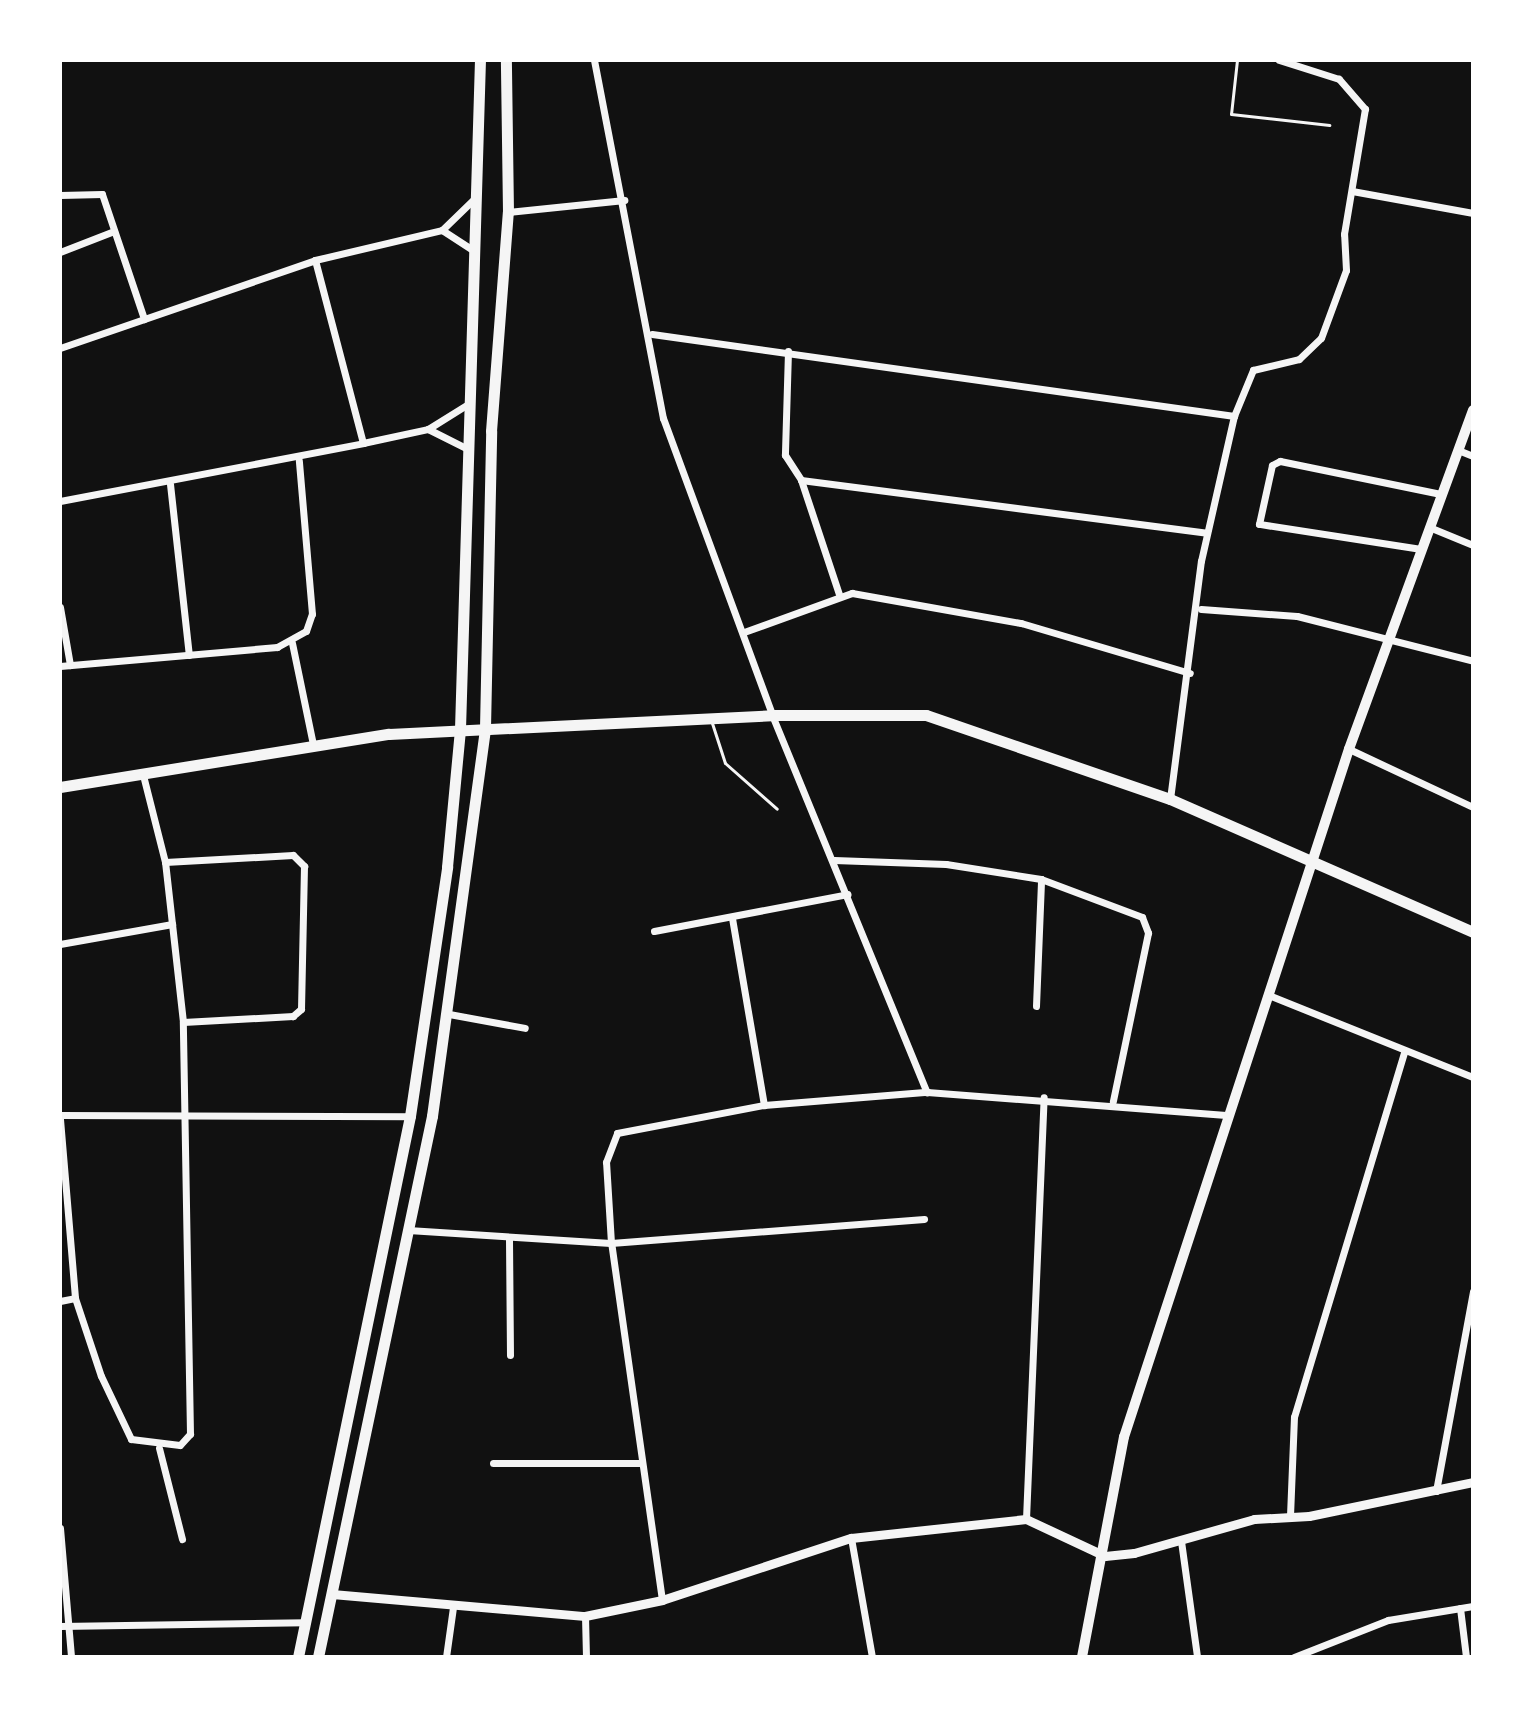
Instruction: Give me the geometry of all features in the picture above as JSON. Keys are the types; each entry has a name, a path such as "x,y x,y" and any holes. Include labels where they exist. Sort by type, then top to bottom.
{"main road":[{"path":"298,1657 410,1116 447,867 460,729 466,448 481,193 480,60"},
{"path":"318,1657 449,1014 485,728 491,431 508,212 506,60"},
{"path":"1082,1657 1097,1553 1124,1437 1271,996 1349,749 1473,410"},
{"path":"60,787 313,744 460,729 772,715 926,715 1170,799 1473,932"},
{"path":"447,867 465,872"}],"street":[{"path":"594,60 652,334 663,418 772,715 927,1092"},
{"path":"1170,799 1201,609 1207,533 1234,416 1249,374 1299,359 1338,307 1365,109 1359,95 1339,79 1279,60"},
{"path":"1352,191 1473,213"},
{"path":"60,348 315,260 442,230 481,193"},
{"path":"60,195 102,194 144,319"},
{"path":"508,212 624,200"},
{"path":"442,230 478,255"},
{"path":"60,252 114,231"},
{"path":"315,260 363,443"},
{"path":"652,334 1234,416"},
{"path":"788,351 782,438 789,467 801,480 839,594"},
{"path":"60,501 299,461 428,429 468,404"},
{"path":"428,429 466,448"},
{"path":"1458,450 1473,456"},
{"path":"299,461 312,614 292,643 313,744"},
{"path":"1421,549 1259,524 1272,465 1280,461 1441,494"},
{"path":"801,480 1207,533"},
{"path":"170,484 189,655"},
{"path":"1429,527 1473,545"},
{"path":"744,632 839,594 1021,623 1190,673"},
{"path":"60,607 70,665"},
{"path":"1201,609 1297,616 1391,635 1473,661"},
{"path":"60,666 292,643"},
{"path":"1349,749 1473,807"},
{"path":"143,775 165,862 183,1022 184,1111 190,1434 180,1445 159,1448 126,1433 75,1298 60,1117 184,1111 410,1116"},
{"path":"165,862 293,855 304,866 301,1009 293,1016 183,1022"},
{"path":"834,860 946,864 1041,879 1146,921 1113,1101"},
{"path":"1036,1006 1041,879"},
{"path":"654,931 848,894"},
{"path":"732,918 764,1105"},
{"path":"60,944 172,924"},
{"path":"1271,996 1473,1077"},
{"path":"449,1014 525,1028"},
{"path":"1290,1516 1294,1417 1405,1050"},
{"path":"662,1600 639,1463 611,1243 606,1162 613,1136 764,1105 927,1092 1113,1101 1229,1115"},
{"path":"1026,1519 1044,1097"},
{"path":"407,1230 509,1240 611,1243 924,1219"},
{"path":"509,1240 510,1355"},
{"path":"1436,1491 1473,1291"},
{"path":"60,1301 75,1298"},
{"path":"159,1448 182,1539"},
{"path":"493,1463 639,1463"},
{"path":"332,1594 453,1607 585,1616 662,1600 851,1538 1026,1519 1097,1553 1181,1541 1290,1516 1473,1482"},
{"path":"60,1528 71,1657"},
{"path":"851,1538 872,1657"},
{"path":"1181,1541 1197,1657"},
{"path":"1294,1657 1388,1620 1473,1606"},
{"path":"446,1657 453,1607"},
{"path":"1460,1608 1466,1657"},
{"path":"585,1616 586,1657"},
{"path":"60,1626 305,1622"}],"lane":[{"path":"1237,60 1231,114 1329,125"},
{"path":"711,720 725,763 777,809"}]}
